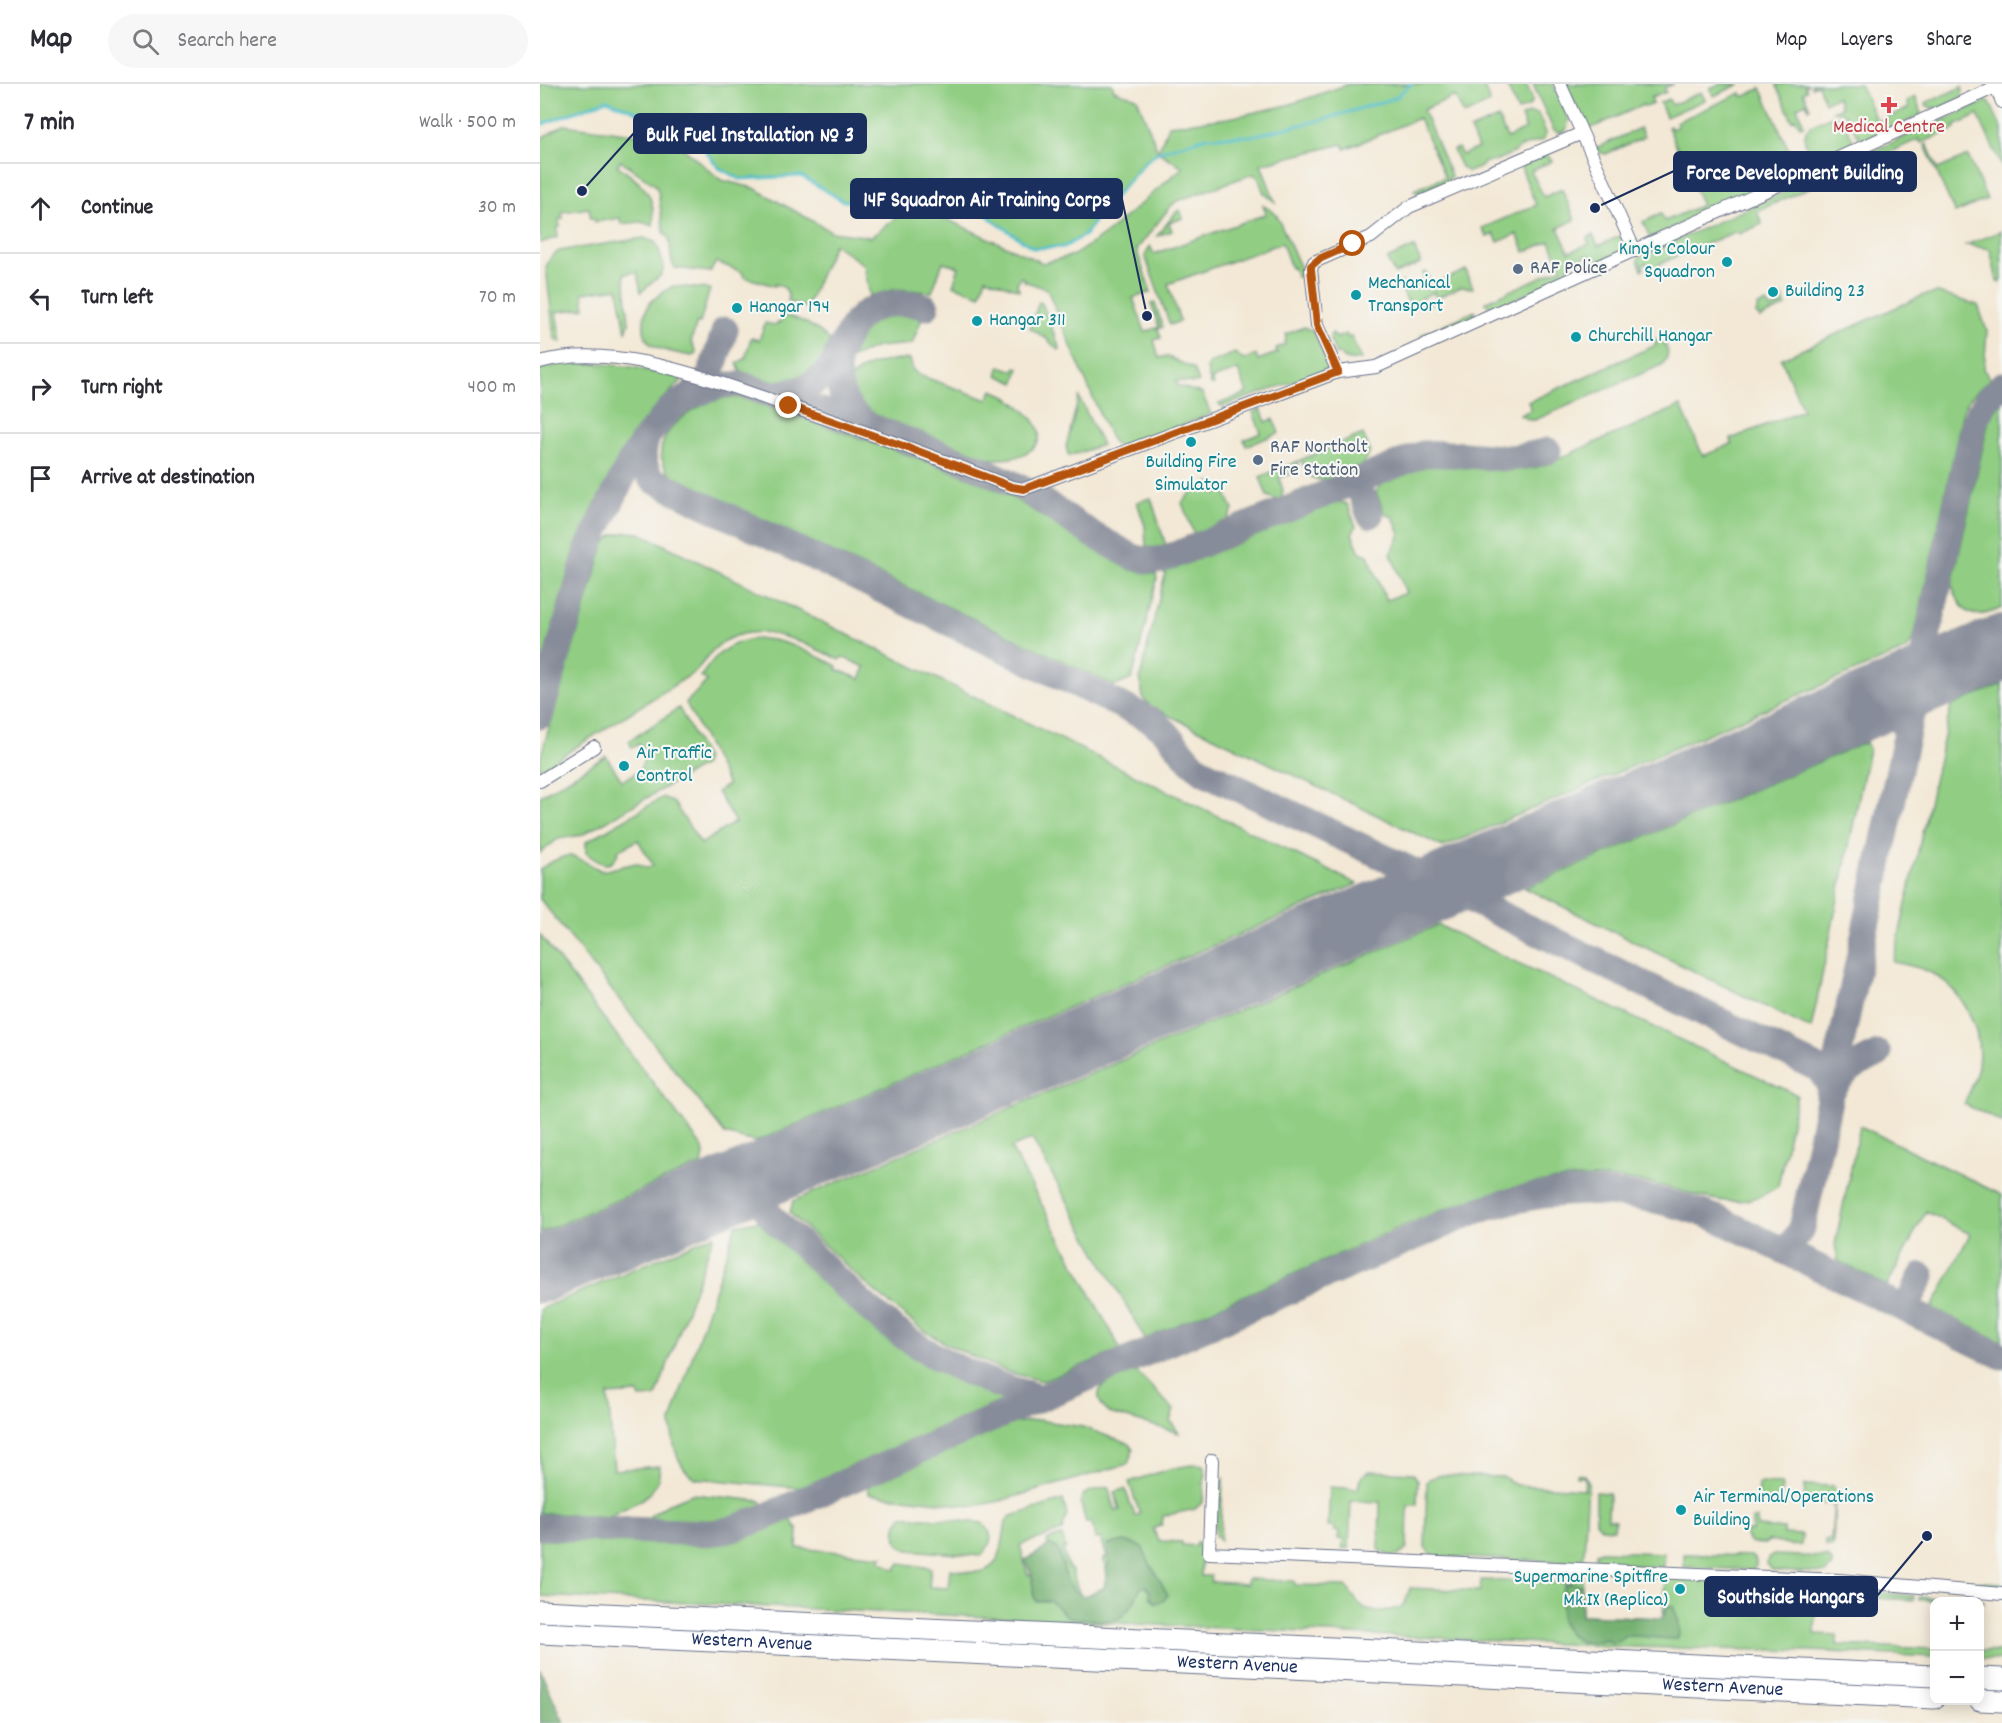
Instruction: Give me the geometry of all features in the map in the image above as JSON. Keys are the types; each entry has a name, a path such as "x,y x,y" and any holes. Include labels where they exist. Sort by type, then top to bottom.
{"highway":[{"name":"Western Avenue","path":"540,1611 1930,1676"},
{"name":"Western Avenue","path":"540,1633 1930,1698"},
{"path":"1984,1678 2002,1678"},
{"path":"1984,1700 2002,1701"}],"street":[{"path":"1560,84 1635,251"},
{"path":"540,362 554,358 597,357 633,360 687,373 855,428 1021,489 1338,372 1376,367 1999,86 2002,102"},
{"path":"1338,372 1317,325 1311,269 1314,262 1371,237 1409,207 1582,133"},
{"path":"540,781 594,747"},
{"path":"1212,1460 1209,1553 1834,1580 2002,1594"}],"green space":[{"path":"540,84 1112,84 1114,90 1137,98 1158,151 1169,125 1229,118 1288,105 1349,84 1483,84 1490,103 1464,115 1455,96 1423,110 1451,176 1446,183 1419,194 1414,190 1445,177 1419,118 1345,149 1343,144 1261,164 1275,202 1264,193 1258,177 1253,174 1177,201 1170,207 1137,249 1151,292 1133,298 1145,332 1159,327 1151,304 1155,303 1163,327 1158,329 1161,338 1154,340 1159,358 1167,356 1194,369 1199,382 1176,381 1178,386 1202,393 1211,414 1126,447 1120,447 1112,442 1109,436 1047,289 1024,281 1025,279 1020,277 1017,284 1019,290 986,278 980,295 953,285 959,267 943,262 932,292 896,289 870,296 864,265 834,244 806,308 788,301 787,292 782,287 744,277 742,272 716,262 710,272 675,268 672,263 669,238 664,233 658,191 655,185 621,161 617,165 640,184 650,197 653,226 641,222 621,224 620,218 595,222 594,218 591,219 589,208 562,212 563,219 559,219 560,227 557,228 558,237 540,243 540,139 564,125 672,139 721,180 754,188 832,232 871,237 913,204 1043,263 1074,255 1107,233 1183,167 1158,152 1146,161 1098,216 1085,235 1064,247 1033,248 994,221 971,201 941,201 925,192 909,200 884,205 843,201 801,176 740,179 719,168 690,131 607,100 540,125"},
{"path":"1521,84 1527,86 1533,100 1529,106 1518,111 1508,88"},
{"path":"1533,84 1553,84 1569,119 1566,131 1558,133 1553,129"},
{"path":"1566,84 1674,84 1664,88 1666,92 1651,98 1653,104 1645,107 1643,105 1587,130"},
{"path":"1720,84 1740,84 1714,96 1710,88"},
{"path":"1776,84 1809,84 1805,86 1807,90 1803,92 1810,108 1806,103 1797,107 1804,125 1800,126 1796,119 1792,120"},
{"path":"1811,84 1860,84 1877,122 1909,108 1907,102 1916,97 1921,113 1920,116 1866,139 1861,139 1844,114 1833,111 1841,107 1837,97 1825,102 1818,85 1812,87"},
{"path":"1962,87 1961,98 1947,105 1932,108 1925,103"},
{"path":"1761,88 1793,159 1797,158 1794,169 1790,174 1650,238 1643,222 1661,214 1665,221 1702,205 1668,127 1672,129 1678,126 1676,122 1741,93 1743,97"},
{"path":"1701,92 1705,100 1666,117 1660,103 1669,99 1672,105"},
{"path":"1986,101 1990,103 2002,129 2002,167 1978,115 1955,126 1955,129 1921,143 1919,139 1865,163 1862,156"},
{"path":"1529,113 1538,114 1546,133 1543,140 1520,147 1513,153 1495,161 1485,162 1481,167 1468,172 1461,167 1453,150 1458,148 1462,155 1478,148 1470,130 1498,118 1507,138 1526,129 1521,117"},
{"path":"1832,116 1843,119 1853,140 1851,148 1819,160 1806,146 1806,131 1814,124"},
{"path":"1640,128 1644,137 1606,154 1597,152 1596,148"},
{"path":"1927,144 1938,169 1968,156 1987,199 1955,213 1925,145"},
{"path":"1546,154 1552,161 1531,171 1544,197 1562,189 1575,220 1558,228 1569,252 1589,244 1587,238 1593,235 1598,246 1622,235 1626,243 1620,252 1594,263 1589,255 1567,265 1571,274 1493,309 1490,308 1485,302 1561,268 1550,241 1525,252 1517,234 1498,242 1494,234 1487,237 1482,228 1536,205 1520,165"},
{"path":"1831,171 1833,177 1757,211 1762,224 1739,234 1737,231 1659,264 1660,267 1650,271 1646,263 1643,264 1644,269 1642,270 1639,257"},
{"path":"1263,205 1276,214 1304,275 1297,277 1293,267 1291,268 1282,243 1168,284 1180,321 1170,325 1145,256 1150,246 1154,254 1266,214"},
{"path":"1180,210 1183,218 1169,223 1172,231 1157,236 1176,212"},
{"path":"2001,231 2002,280 2000,282 1997,281 1990,249 1966,245"},
{"path":"644,238 655,242 664,268 661,275 641,292 637,272 624,274 629,323 626,332 618,288 583,293 585,308 556,312 561,342 556,340 546,267 551,257 559,251"},
{"path":"1414,247 1421,263 1395,274 1387,260"},
{"path":"1466,270 1473,288 1461,287 1436,298 1434,292 1421,298 1423,303 1431,300 1433,303 1425,306 1411,305 1400,285 1402,282 1405,287 1424,279 1423,273 1426,272 1432,285"},
{"path":"673,286 710,289 700,323 697,322 691,342 696,351 695,355 658,348 649,343 644,333 645,314 650,303"},
{"path":"1938,293 1978,305 1987,331 1984,369 1990,379 1971,397 1963,410 1917,626 1914,638 1907,649 1443,847 1168,715 1150,706 1143,698 1140,678 1166,570 1336,501 1347,504 1356,526 1352,534 1360,552 1368,555 1386,600 1406,593 1391,554 1400,534 1393,517 1385,514 1376,492 1389,478 1406,470 1427,466 1515,469 1539,467 1681,406 1703,456 1732,444 1731,439 1803,410 1781,359 1924,295"},
{"path":"1782,296 1786,306 1760,318 1756,314 1758,306 1767,303 1770,309 1781,305 1779,298"},
{"path":"1039,302 1042,303 1060,349 1058,350 1047,339 1030,328"},
{"path":"915,311 924,313 912,344 877,347 848,359 858,337 872,323 891,314"},
{"path":"1475,311 1473,318 1427,339 1421,335"},
{"path":"784,315 808,324 829,339 828,348 819,364 803,376 785,382 776,382 740,371 737,363 745,359 751,338 759,340 765,323 775,325"},
{"path":"1304,327 1313,331 1328,365 1326,370 1222,407 1219,404 1247,393 1238,370 1212,379 1214,385 1211,385 1207,369 1209,363 1235,353 1243,360 1256,355 1258,360 1277,353 1276,348 1285,345 1286,334"},
{"path":"1333,333 1336,338 1346,334 1348,338 1351,336 1361,359 1349,360 1343,358 1339,353 1336,355 1330,339"},
{"path":"1654,339 1662,341 1667,350 1666,359 1662,365 1535,420 1529,420 1520,415 1531,410 1528,402 1656,345"},
{"path":"910,359 913,370 919,375 988,400 992,390 1005,396 1026,412 1036,425 1039,431 1037,444 1019,456 993,459 877,417 867,410 854,391 851,379 856,373 870,365"},
{"path":"595,363 632,367 682,378 652,411 625,447 578,547 540,676 540,369 560,364"},
{"path":"1000,366 1014,371 1016,367 1019,368 1015,383 997,375"},
{"path":"739,396 980,480 1131,570 1156,574 1157,579 1132,679 1115,686 672,476 663,463 661,450 664,439 672,428 694,409 721,397"},
{"path":"1079,397 1102,445 1069,456 1066,447"},
{"path":"2002,403 2002,608 1976,615 1960,604 1952,585 1990,415"},
{"path":"1261,409 1266,422 1273,419 1279,433 1246,446 1244,440 1261,433 1253,412"},
{"path":"1363,434 1370,451 1364,464 1324,480 1308,474 1301,460 1294,467 1296,472 1279,478 1283,490 1281,499 1277,500 1267,496 1260,477"},
{"path":"1211,482 1215,494 1225,491 1233,510 1227,522 1194,534 1182,503 1195,488"},
{"path":"1151,498 1166,546 1156,549 1146,548 1145,526 1137,502"},
{"path":"627,532 640,533 1357,884 755,1142 725,1134 540,899 540,869 566,856 577,858 602,871 636,863 647,868 653,865 638,840 619,850 609,864 601,863 586,853 586,842 663,797 674,803 701,844 735,822 717,792 728,785 686,703 707,681 701,676 719,654 734,645 749,640 763,639 778,641 808,652 837,666 836,669 860,679 865,667 842,657 840,660 793,639 776,635 744,634 728,639 713,650 695,672 540,770 540,758 604,544 613,535"},
{"path":"2002,684 2002,1122 1964,1104 1976,1075 1979,1052 1974,1026 1962,1001 1954,991 1933,974 1893,962 1951,706"},
{"path":"679,708 706,759 704,765 582,835 558,839 540,853 540,796 606,756 622,781 639,771 646,756 639,744 632,748 629,741"},
{"path":"1866,742 1869,749 1811,1029 1525,888"},
{"path":"1438,925 1797,1095 1778,1186 1762,1195 1746,1200 1730,1201 1715,1200 1648,1183 1603,1178 1558,1180 1501,1191 1423,1218 1145,1339 1032,1139 1011,1148 1121,1350 1043,1381 1008,1372 948,1345 921,1329 867,1285 790,1213 793,1201"},
{"path":"540,935 703,1148 704,1155 702,1164 540,1233"},
{"path":"1860,1126 2002,1195 2002,1342 1932,1308 1970,1234 1926,1211 1887,1286 1838,1261 1835,1244"},
{"path":"764,1220 883,1337 942,1373 1005,1400 801,1488 694,1478 679,1460 672,1437 671,1421 736,1225"},
{"path":"714,1235 656,1397 640,1398 638,1393 608,1395 614,1470 660,1466 658,1481 651,1492 641,1500 608,1517 540,1513 540,1309"},
{"path":"1134,1369 1174,1410 1170,1421 1179,1433 1109,1413 1102,1405 1099,1397 1104,1385"},
{"path":"1038,1420 1083,1427 1129,1444 1133,1450 1128,1464 996,1502 973,1506 869,1494 868,1483 1007,1424"},
{"path":"1203,1465 1205,1470 1203,1502 1195,1509 1163,1516 1162,1525 1153,1529 1159,1541 1182,1542 1182,1545 1196,1546 1196,1542 1202,1542 1201,1576 1211,1576 1211,1582 1247,1584 1247,1579 1294,1581 1295,1585 1346,1586 1363,1607 1381,1611 1402,1606 1410,1588 1480,1591 1481,1580 1571,1583 1572,1572 1582,1573 1581,1615 1663,1618 1665,1576 1719,1578 1719,1586 1759,1587 1759,1580 1785,1581 1785,1585 1817,1587 1815,1634 1837,1635 1837,1645 1930,1649 1930,1657 1810,1651 1626,1647 540,1596 540,1536 703,1544 736,1537 788,1516 798,1530 797,1548 883,1556 880,1560 895,1570 900,1563 931,1568 929,1587 948,1588 950,1569 978,1572 992,1566 1000,1553 1009,1517 1063,1500 1067,1515 1062,1531 1020,1545 1028,1575 1055,1568 1047,1540 1062,1536 1066,1549 1063,1550 1069,1569 1071,1569 1080,1595 1085,1596 1104,1588 1107,1573 1103,1559 1107,1558 1101,1538 1096,1539 1091,1521 1086,1523 1081,1505 1082,1496 1085,1493 1108,1487 1116,1511 1120,1510 1114,1492 1125,1489 1135,1516 1140,1514 1129,1482 1169,1469"},
{"path":"1370,1471 1413,1473 1418,1481 1417,1505 1408,1505 1407,1548 1401,1554 1393,1556 1379,1549 1380,1502 1351,1501 1349,1548 1342,1548 1343,1539 1338,1539 1339,1532 1334,1531 1334,1527 1328,1527 1330,1487 1358,1489 1361,1478"},
{"path":"1576,1474 1584,1475 1588,1481 1584,1555 1575,1562 1436,1557 1425,1547 1427,1482 1429,1479 1440,1475 1504,1477 1516,1485 1584,1489 1585,1477 1576,1477"},
{"path":"1223,1479 1220,1541 1215,1536 1216,1486"},
{"path":"1759,1483 1782,1484 1781,1502 1758,1501"},
{"path":"1805,1485 1833,1486 1835,1489 1833,1546 1825,1546 1825,1540 1831,1540 1834,1504 1804,1503"},
{"path":"1596,1492 1609,1493 1608,1519 1615,1520 1614,1529 1601,1528 1596,1522"},
{"path":"692,1494 761,1501 763,1505 731,1517 710,1521 649,1520 650,1516 670,1503"},
{"path":"903,1516 983,1523 987,1527 991,1540 981,1556 908,1550 899,1544 896,1535 897,1524"},
{"path":"1752,1519 1757,1519 1757,1527 1784,1529 1784,1534 1802,1535 1801,1545 1771,1541 1765,1544 1751,1542 1747,1539 1745,1531 1752,1531"},
{"path":"1124,1541 1142,1546 1168,1595 1163,1601 1156,1603 1145,1586 1140,1588 1134,1602 1123,1616 1115,1620 1104,1621 1068,1617 1050,1601 1036,1601 1030,1570 1025,1560 1049,1544 1053,1546 1061,1556 1066,1577 1071,1586 1075,1592 1085,1596 1104,1588 1106,1568 1109,1563 1107,1545"},
{"path":"1601,1551 1664,1553 1663,1567 1598,1563 1595,1559 1596,1553"},
{"path":"1684,1554 1751,1556 1756,1560 1756,1566 1752,1570 1684,1567"},
{"path":"1773,1555 1828,1557 1832,1566 1825,1573 1773,1571 1767,1564 1768,1559"},
{"path":"1965,1581 2002,1583 2002,1588 1965,1586 1963,1583"},
{"path":"1574,1583 1580,1585 1582,1590 1581,1615 1663,1618 1667,1606 1673,1606 1678,1618 1679,1635 1677,1639 1624,1636 1612,1643 1606,1639 1591,1643 1575,1639 1561,1621 1560,1599 1565,1585"},
{"path":"1841,1589 1914,1596 1914,1600 1853,1597 1852,1605 1843,1599"},
{"path":"1919,1597 1930,1598 1930,1600 1919,1600"},
{"path":"1984,1651 2002,1652 2002,1660 1984,1659"},
{"path":"540,1669 564,1723 540,1723"}],"waterway":[{"path":"540,125 607,100 690,131 719,168 740,179 801,176 843,201 884,205 909,200 925,192 941,201 971,201 994,221 1033,248 1064,247 1085,235 1098,216 1146,161 1158,152 1207,137 1251,136 1322,120 1395,98 1411,84"}],"taxiway":[{"path":"774,394 800,389 813,384 824,375 854,325 861,316 871,310 901,303 926,307"},
{"path":"691,395 710,376 725,330"},
{"path":"837,354 839,384 842,393 851,410 866,423"},
{"path":"540,716 589,546 630,462 647,436 670,409 691,395 723,385 741,385 875,428 977,467 1024,489 1095,536 1133,557 1145,560 1159,560 1175,555 1423,454 1507,458 1548,451"},
{"path":"1898,693 1912,682 1920,670 1974,422 1987,400 2002,385"},
{"path":"647,437 644,460 653,480 1151,720 1166,732 1190,761 1204,772 1413,871 1446,875 1477,870 1498,863"},
{"path":"1356,480 1370,515"},
{"path":"1787,1251 1802,1228 1910,718 1923,695 1937,680 1978,658"},
{"path":"1853,712 1879,706 1893,709 1899,714 1906,732"},
{"path":"1482,869 1470,882 1471,896 1475,902 1819,1069 1830,1085 1829,1097"},
{"path":"1413,900 1438,892 1463,896"},
{"path":"1832,1091 1841,1077 1878,1054"},
{"path":"779,1167 771,1175 763,1190 763,1201 768,1213 865,1305 898,1332 933,1355 999,1385 1040,1397"},
{"path":"540,1527 710,1533 730,1530 1473,1212 1535,1196 1595,1192 1625,1195 1655,1200 1716,1218 2002,1356"},
{"path":"1905,1309 1922,1276"}],"runway":[{"path":"540,1270 2002,648"}],"place":[{"name":"Medical Centre","path":"1889,105"},
{"name":"Bulk Fuel Installation № 3","path":"582,191"},
{"name":"Force Development Building","path":"1595,208"},
{"name":"King's Colour Squadron","path":"1727,262"},
{"name":"RAF Police","path":"1518,269"},
{"name":"Building 23","path":"1773,292"},
{"name":"Mechanical Transport","path":"1356,295"},
{"name":"Hangar 194","path":"737,308"},
{"name":"14F Squadron Air Training Corps","path":"1147,316"},
{"name":"Hangar 311","path":"977,321"},
{"name":"Churchill Hangar","path":"1576,337"},
{"name":"Building Fire Simulator","path":"1191,442"},
{"name":"RAF Northolt Fire Station","path":"1258,460"},
{"name":"Air Traffic Control","path":"624,766"},
{"name":"Air Terminal/Operations Building","path":"1681,1510"},
{"name":"Southside Hangars","path":"1927,1536"},
{"name":"Supermarine Spitfire Mk.IX (Replica)","path":"1680,1589"}],"route":[{"path":"789,406 855,428 1012,487 1024,489 1338,372 1317,325 1311,266 1319,259 1353,244"}]}
